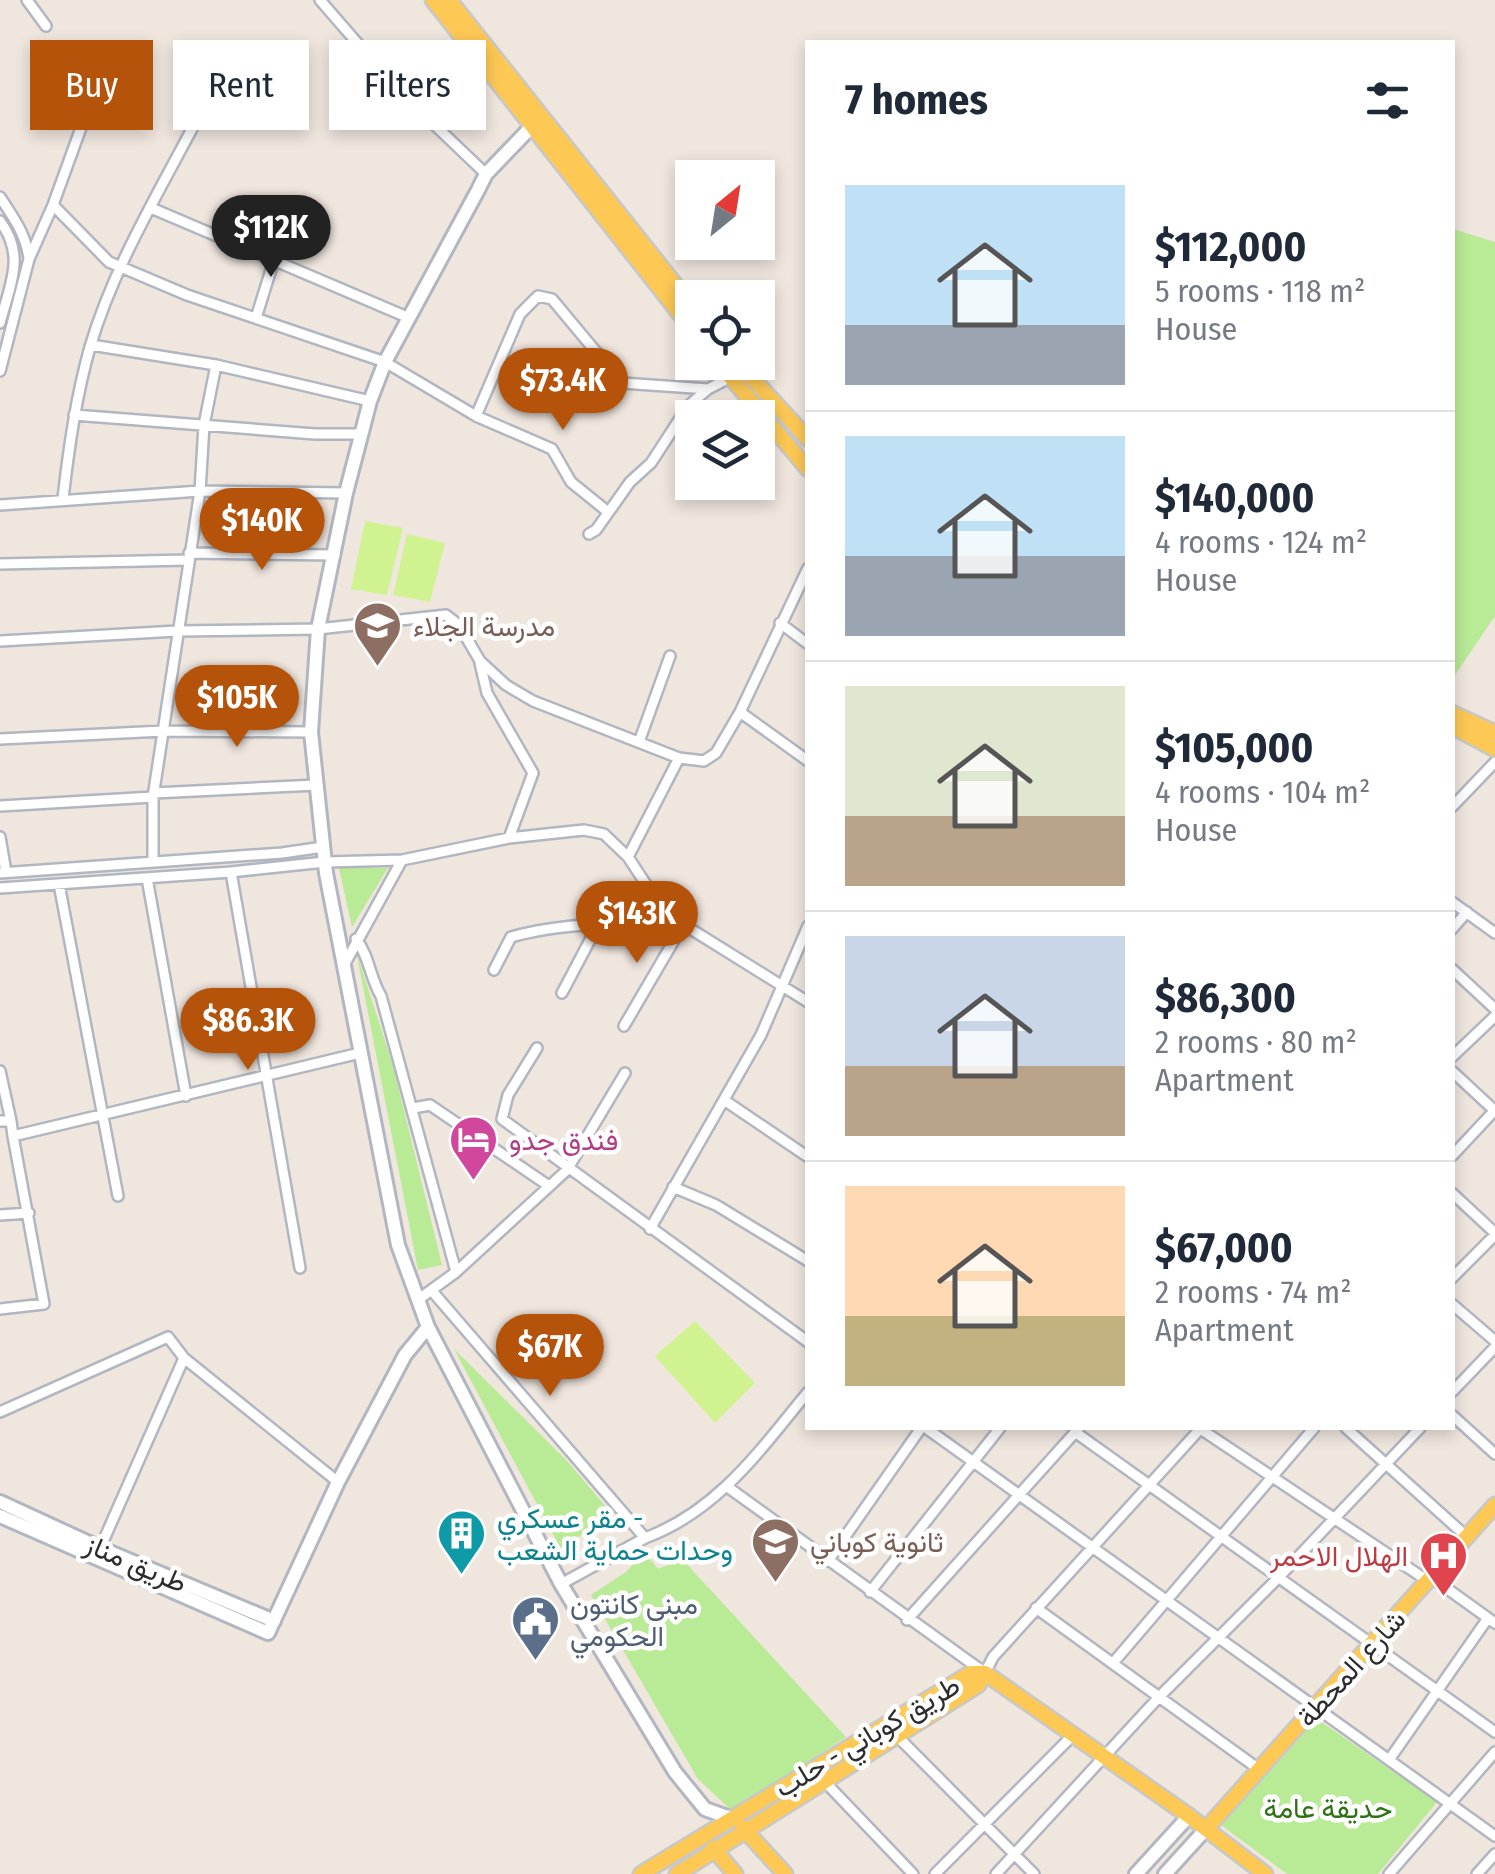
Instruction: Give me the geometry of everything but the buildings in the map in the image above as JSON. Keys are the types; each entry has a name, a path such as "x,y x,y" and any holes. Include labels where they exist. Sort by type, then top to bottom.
{"main road":[{"path":"433,0 675,286"},
{"path":"449,0 675,306"},
{"path":"537,121 486,174 384,362 360,434 318,629 311,732 324,854 342,970 398,1245 428,1328 561,1584 675,1772 705,1809 733,1819 785,1874"},
{"path":"743,380 805,465"},
{"path":"746,380 805,436"},
{"path":"1455,715 1495,733"},
{"path":"1455,728 1495,749"},
{"path":"338,1482 405,1355 428,1328"},
{"name":"طريق مناز","path":"0,1516 271,1627 338,1482"},
{"name":"طريق مناز","path":"0,1502 98,1554"},
{"name":"شارع المحطة","path":"1206,1829 1495,1505"},
{"name":"طريق كوباني - حلب","path":"642,1874 970,1673 985,1673"},
{"path":"985,1673 1189,1816 1264,1874"},
{"name":"طريق كوباني - حلب","path":"677,1874 701,1868 716,1852 978,1685 985,1673"},
{"path":"705,1809 706,1835 735,1874"},
{"path":"1136,1874 1189,1816"},
{"path":"1164,1874 1206,1829"}],"street":[{"path":"27,0 46,26"},
{"path":"320,0 398,90 486,174"},
{"path":"0,371 29,259 80,130"},
{"path":"63,498 74,415 90,345 120,268 191,130"},
{"path":"0,197 28,244 29,259"},
{"path":"53,205 109,262 120,268 384,362 476,416 552,449 571,482 608,512"},
{"path":"150,208 406,317"},
{"path":"0,221 12,237 16,254 0,323"},
{"path":"256,318 274,260"},
{"path":"476,416 520,314 538,296 552,300 622,383 708,390"},
{"path":"90,345 216,365 370,401"},
{"path":"153,861 154,795 200,490 204,424 216,365"},
{"path":"589,534 630,482 652,463 688,406 722,380"},
{"path":"74,415 360,434"},
{"path":"0,505 200,490 346,492"},
{"path":"0,564 189,556 334,556"},
{"path":"480,661 506,685 533,700 679,758 704,761 716,753 740,712 805,574"},
{"path":"0,640 177,630 318,629 446,615 459,624 480,661 487,693 533,773 509,838"},
{"path":"780,624 805,642"},
{"path":"639,742 670,656"},
{"path":"740,712 805,759"},
{"path":"0,739 163,730 311,732"},
{"path":"628,857 679,758"},
{"path":"1455,803 1495,762"},
{"path":"0,806 316,785"},
{"path":"0,837 3,873 282,853 402,860 509,838 584,830 604,834 628,857 672,918 805,1000"},
{"path":"0,888 231,872 324,854"},
{"path":"342,970 402,860"},
{"path":"231,872 300,1268"},
{"path":"147,878 186,1096"},
{"path":"58,884 118,1196"},
{"path":"1455,904 1495,932"},
{"path":"1455,926 1467,912"},
{"path":"494,970 511,937 599,924 663,925 672,918"},
{"path":"562,992 599,924"},
{"path":"624,1026 683,924"},
{"path":"650,1229 761,1035 805,933"},
{"path":"356,939 381,996 456,1272"},
{"path":"1455,972 1495,1012 1455,1054"},
{"path":"537,1048 508,1095 502,1120 805,1340"},
{"path":"13,1136 360,1054"},
{"path":"0,1072 5,1121 13,1136 44,1304 0,1309"},
{"path":"419,1299 456,1272 567,1170 625,1074"},
{"path":"1455,1075 1495,1110 1455,1153"},
{"path":"724,1100 805,1155"},
{"path":"413,1108 430,1104 549,1186"},
{"path":"673,1188 716,1206 805,1259"},
{"path":"1455,1197 1495,1234 1455,1275"},
{"path":"0,1215 29,1213"},
{"path":"432,1291 646,1538"},
{"path":"1455,1307 1495,1344 1455,1389"},
{"path":"0,1412 168,1337 184,1358 338,1482"},
{"path":"98,1554 184,1358"},
{"path":"561,1584 662,1532 729,1488 805,1396"},
{"path":"1455,1418 1495,1454"},
{"path":"828,1561 923,1430"},
{"path":"927,1430 1495,1836"},
{"path":"870,1592 998,1430"},
{"path":"907,1620 1077,1430 1495,1732"},
{"path":"729,1488 985,1673 993,1657 1198,1430"},
{"path":"1203,1430 1491,1620 1389,1760"},
{"path":"1113,1663 1312,1430"},
{"path":"1348,1430 1466,1537"},
{"path":"996,1874 1159,1697 1418,1430"},
{"path":"1036,1608 1260,1770"},
{"path":"935,1874 1073,1735"},
{"path":"898,1737 1034,1874"},
{"path":"1389,1874 1495,1752"},
{"path":"826,1783 913,1874"},
{"path":"1477,1874 1495,1854"}],"green space":[{"path":"1455,230 1495,242 1495,616 1455,675"},
{"path":"365,521 403,528 387,595 351,589"},
{"path":"407,534 445,543 430,602 393,595"},
{"path":"339,868 388,868 352,927"},
{"path":"356,951 393,1066 442,1265 418,1270"},
{"path":"695,1321 755,1383 715,1423 655,1356"},
{"path":"454,1349 568,1462 612,1514 561,1549"},
{"path":"644,1552 658,1569 682,1559 846,1737 732,1811 698,1779 591,1595 626,1572"},
{"name":"حديقة عامة","path":"1317,1719 1437,1802 1378,1874 1287,1874 1221,1825"}],"place":[{"name":"مدرسة الجلاء","path":"378,668"},
{"name":"فندق جدو","path":"474,1182"},
{"name":"مقر عسكري - وحدات حماية الشعب","path":"462,1576"},
{"name":"ثانوية كوباني","path":"775,1584"},
{"name":"الهلال الاحمر","path":"1443,1598"},
{"name":"مبنى كانتون الحكومي","path":"535,1662"}]}
